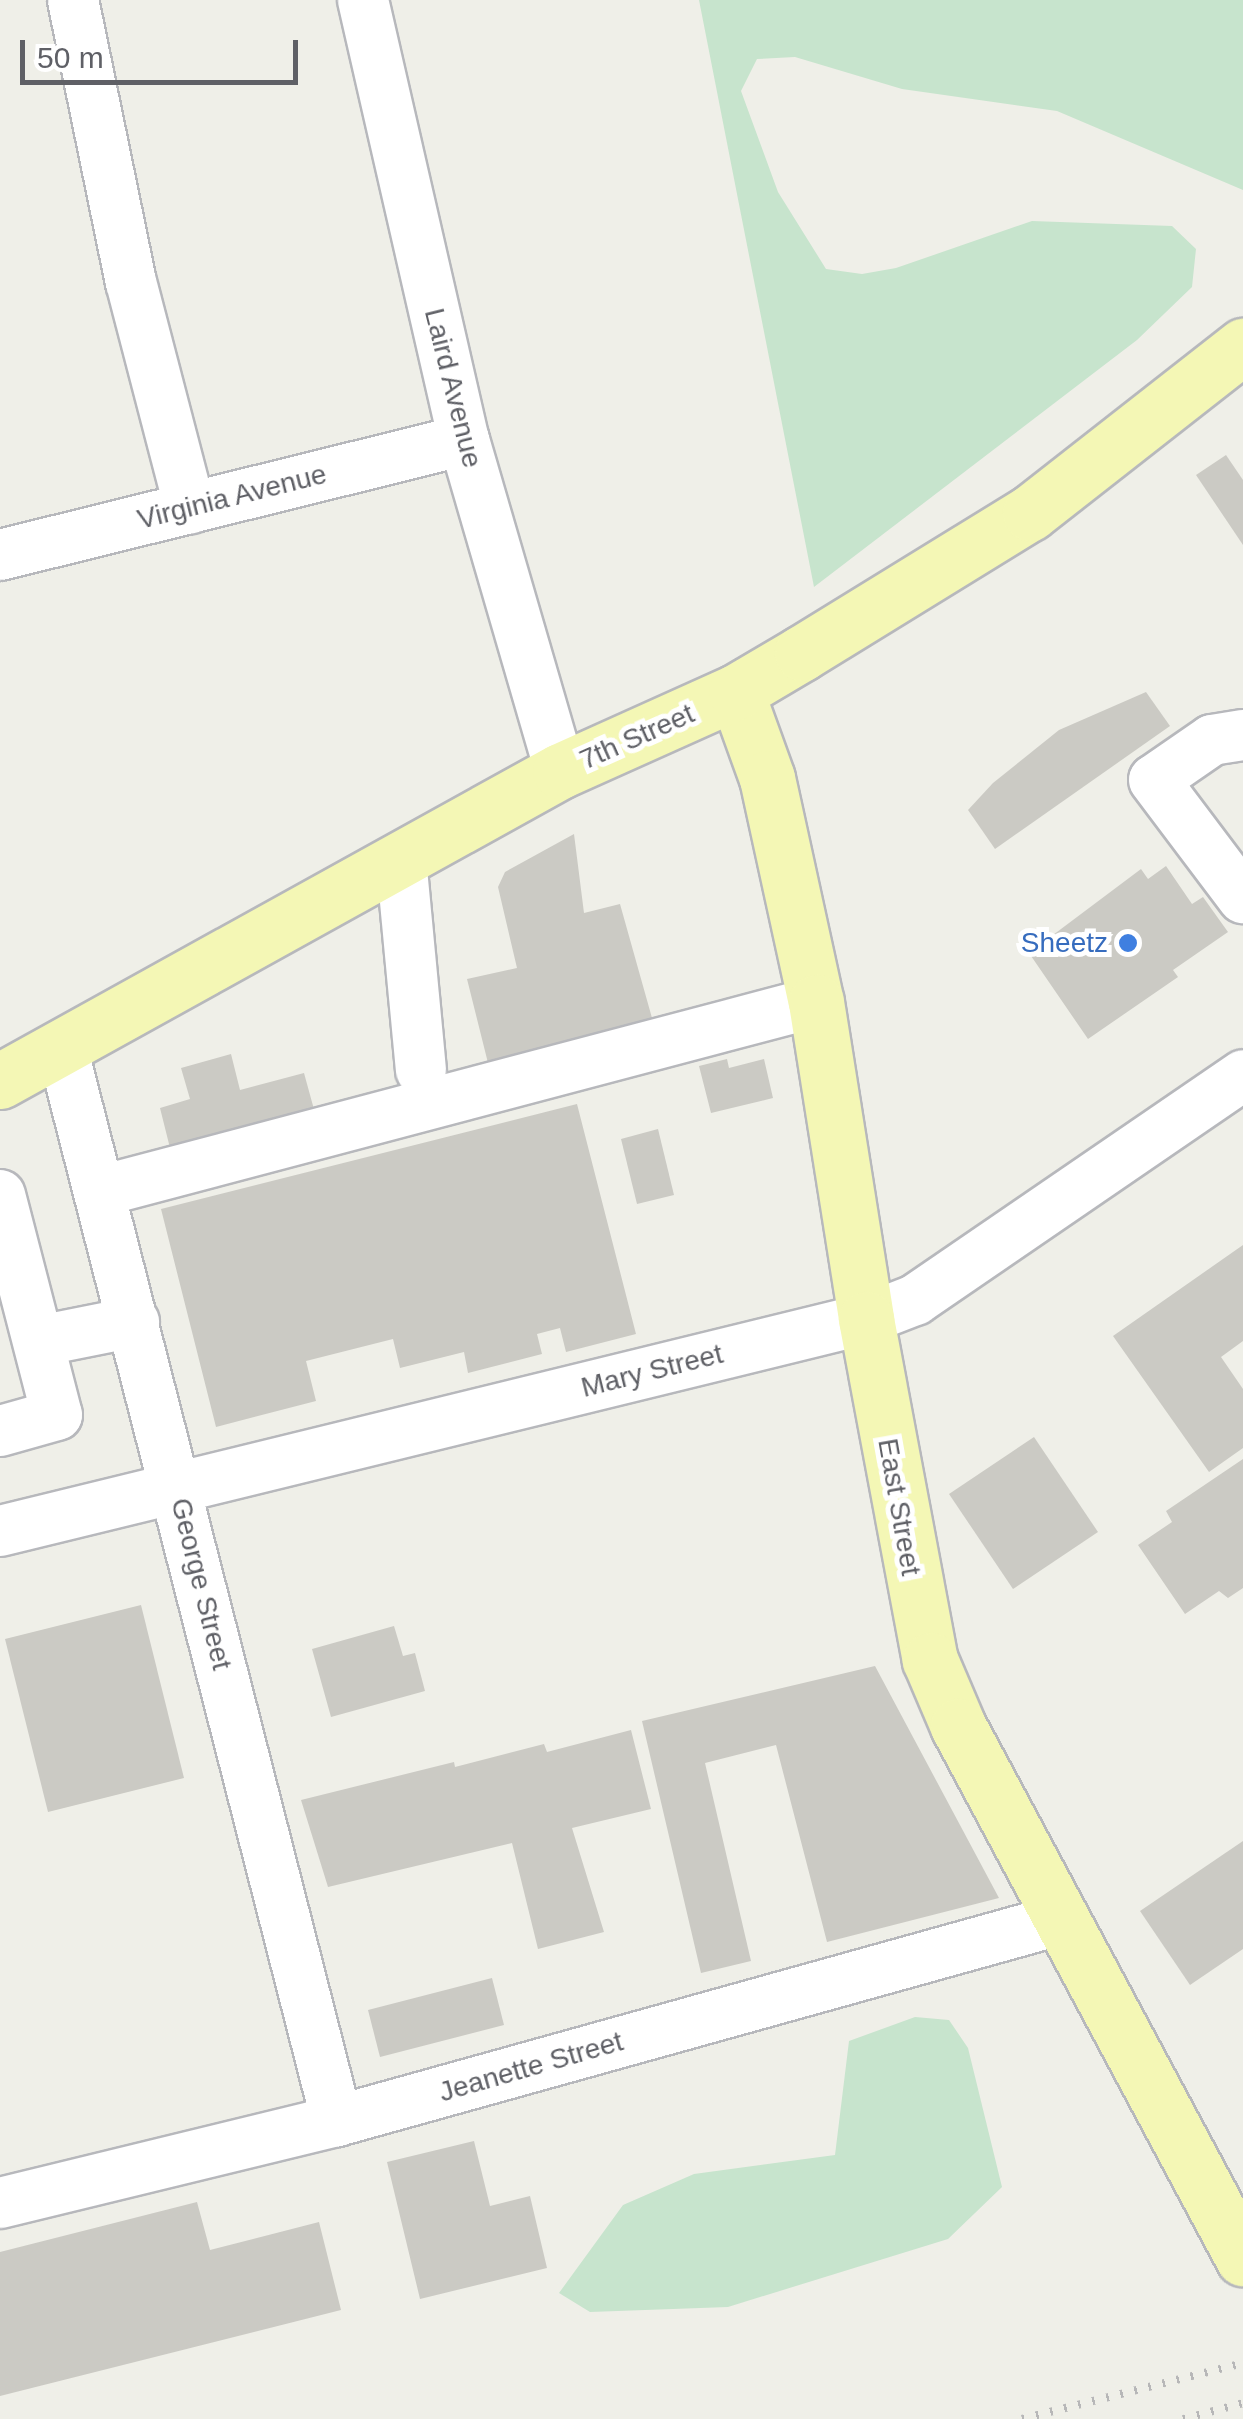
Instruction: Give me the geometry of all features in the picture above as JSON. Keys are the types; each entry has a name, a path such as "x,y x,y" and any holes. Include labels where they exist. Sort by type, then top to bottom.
{"main road":[{"name":"7th Street","path":"0,1081 560,772 736,692 1030,512 1238,363"},
{"name":"East Street","path":"736,692 767,778 816,1002 866,1319 930,1660 1060,1920 1243,2258"}],"street":[{"path":"73,0 131,282 190,508"},
{"name":"Laird Avenue","path":"363,0 464,440 560,772"},
{"name":"Virginia Avenue","path":"0,555 464,440"},
{"path":"1243,735 1212,740 1154,780 1243,898"},
{"path":"401,859 421,1070"},
{"path":"101,1191 816,1002"},
{"name":"George Street","path":"62,1048 336,2120"},
{"name":"Mary Street","path":"0,1531 866,1319 916,1300 1243,1075"},
{"path":"0,1431 57,1414 6,1214"},
{"path":"0,1404 26,1390 28,1370 0,1245 6,1214"},
{"path":"39,1341 134,1322"},
{"name":"Jeanette Street","path":"0,2203 336,2120 1060,1920"}],"green space":[{"path":"699,0 1243,0 1243,190 1057,111 902,89 795,57 757,59 741,91 778,192 826,269 862,274 896,268 1032,221 1172,226 1196,249 1192,287 1137,340 814,587"},
{"path":"915,2017 949,2020 968,2048 1002,2187 948,2239 728,2307 590,2312 559,2293 623,2205 694,2174 835,2155 849,2041"}],"building":[{"path":"1226,455 1243,480 1243,545 1196,475"},
{"name":"Sheetz","path":"1146,692 1170,726 995,849 968,810 993,783 1059,730"},
{"path":"574,834 584,913 620,904 652,1018 488,1063 467,979 517,968 498,887 505,872"},
{"name":"Sheetz","path":"1166,866 1192,904 1203,897 1228,932 1173,970 1178,977 1088,1039 1029,953 1141,869 1148,879"},
{"path":"231,1054 240,1090 304,1073 318,1124 174,1164 160,1108 190,1099 181,1068"},
{"path":"727,1059 729,1068 764,1059 773,1098 711,1113 699,1066"},
{"path":"577,1104 636,1334 566,1352 560,1328 537,1334 542,1354 468,1373 464,1352 400,1368 393,1339 306,1361 316,1401 216,1427 161,1209"},
{"path":"658,1129 674,1195 637,1204 621,1139"},
{"path":"1243,1245 1243,1341 1221,1357 1243,1389 1243,1448 1209,1472 1113,1336"},
{"path":"1034,1437 1098,1532 1013,1589 949,1494"},
{"path":"1243,1459 1243,1588 1228,1598 1219,1591 1185,1614 1138,1545 1172,1522 1166,1511"},
{"path":"141,1605 184,1778 48,1812 5,1639"},
{"path":"394,1626 403,1656 415,1653 425,1691 331,1717 312,1649"},
{"path":"875,1666 999,1898 827,1942 776,1745 705,1763 751,1961 701,1973 642,1721"},
{"path":"631,1730 651,1809 572,1828 604,1932 538,1949 512,1843 328,1887 301,1800 454,1762 455,1767 544,1744 547,1752"},
{"path":"1243,1841 1243,1949 1190,1985 1140,1911"},
{"path":"492,1978 504,2025 380,2057 368,2010"},
{"path":"474,2141 490,2206 530,2196 547,2268 420,2299 387,2162"},
{"path":"197,2202 210,2250 319,2222 341,2310 0,2396 0,2252"}],"railway":[{"path":"1022,2419 1243,2363"},
{"path":"1183,2419 1243,2403"}],"place":[{"name":"Sheetz","path":"1128,943"}]}
